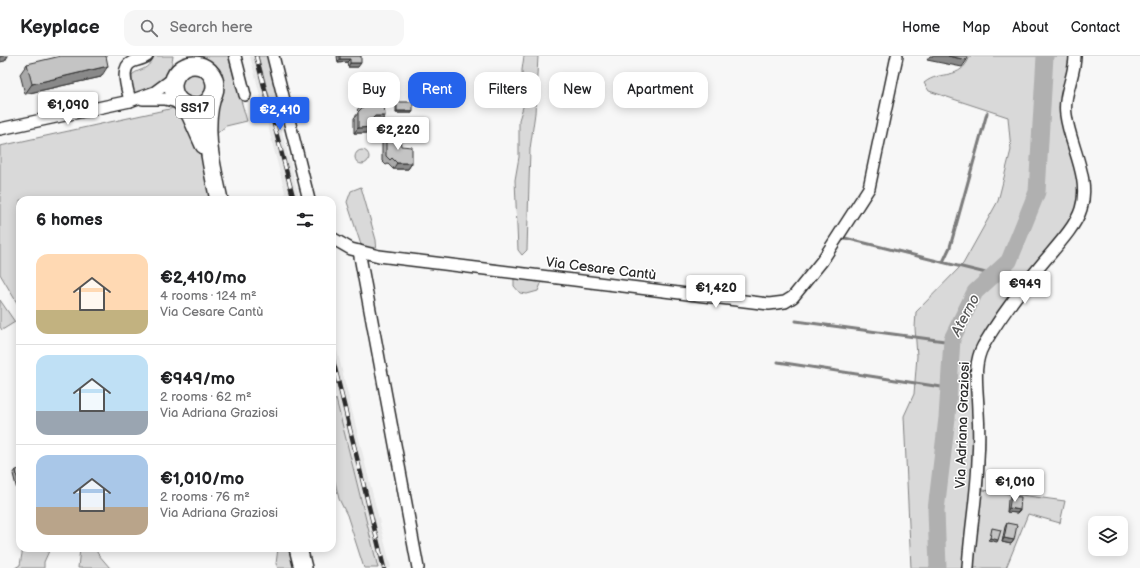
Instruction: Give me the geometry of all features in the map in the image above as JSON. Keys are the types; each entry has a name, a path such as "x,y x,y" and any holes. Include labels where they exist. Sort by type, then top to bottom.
{"main road":[{"name":"SS17","path":"179,56 175,76 174,92 196,126 212,164"},
{"name":"SS17","path":"175,76 190,65 200,66 201,62 212,75 214,81 214,91 208,122 212,164 218,196"},
{"name":"SS17","path":"182,104 198,107 212,97"},
{"path":"299,552 303,568"}],"street":[{"path":"130,100 125,76 126,69 132,62 147,56"},
{"path":"235,56 245,95"},
{"path":"274,56 308,196"},
{"name":"Via Cesare Cantù","path":"336,241 359,251 387,257 769,304 785,302 793,297 822,261 869,188 897,56"},
{"name":"Via Adriana Graziosi","path":"968,568 978,461 976,372 978,358 983,347 1034,273 1073,225 1081,210 1084,193 1082,176 1069,134 1066,114 1067,90 1075,64 1075,56"},
{"path":"0,129 130,100 155,92 175,76"},
{"path":"130,100 156,99 182,104"},
{"path":"359,251 418,568"}],"shaded area":[{"path":"154,56 173,56 169,71 165,77 155,85 134,94 130,78 135,72 145,68"},
{"path":"198,56 228,56 247,121 226,126 215,135 212,129 219,107 221,92 220,85 218,78 212,69"},
{"path":"250,56 262,56 299,196 286,196"},
{"path":"258,56 270,56 285,117 275,118"},
{"path":"524,56 538,56 537,72 522,72"},
{"path":"970,56 1080,56 1073,92 1071,114 1088,186 1086,210 992,339 985,352 981,374 984,404 985,443 983,490 1065,501 1060,523 1028,514 1006,568 911,568 904,416 914,394 917,356 915,328 916,312 963,264 998,201 1011,150 1008,117 929,91 924,83 930,79 956,72 966,64"},
{"path":"194,73 203,77 207,86 203,95 194,99 185,95 181,86 185,77"},
{"path":"174,108 195,140 212,196 16,196 16,301 0,274 0,146"},
{"path":"523,108 535,108 530,149 527,250 522,255 518,250 515,180 519,157 519,120"},
{"path":"359,150 365,150 369,154 369,160 365,164 359,164 355,160 355,154"},
{"path":"361,187 376,240 377,254 363,251 347,202 351,191"},
{"path":"514,275 543,279 538,291 527,294 520,293 514,286"},
{"path":"0,300 15,322 2,330 0,327"},
{"path":"336,346 391,568 378,568 336,399"},
{"path":"336,399 378,568 364,568 347,515 339,499 336,486"},
{"path":"22,552 49,552 44,562 44,568 15,568 20,565"},
{"path":"80,552 97,552 110,568 78,568"},
{"path":"278,552 293,552 297,568 278,568 276,564"}],"building":[{"path":"61,56 106,56 108,66 32,84 27,64"},
{"path":"340,56 361,56 361,63 350,63 350,59 340,59"},
{"path":"948,56 968,56 967,60"},
{"path":"400,102 408,102 408,108 413,108 413,111 397,111 397,108 400,108"},
{"path":"362,108 384,108 385,116 375,116 373,118 374,127 358,128 358,112"},
{"path":"386,138 400,138 401,146 412,147 412,163 397,163 392,158 390,160 386,156"},
{"path":"1011,496 1021,497 1020,510 1009,508"},
{"path":"1007,523 1017,525 1014,540 1004,538"},
{"path":"992,528 1001,530 998,540 990,538"}],"waterway":[{"name":"Aterno","path":"938,568 936,510 947,418 952,339 975,292 1009,261 1037,192 1045,56"},
{"path":"943,262 950,247 987,113"},
{"path":"845,238 994,275"},
{"path":"796,321 952,342"},
{"path":"778,362 948,388"}],"railway":[{"path":"256,56 293,196"},
{"path":"336,372 384,568"}]}
